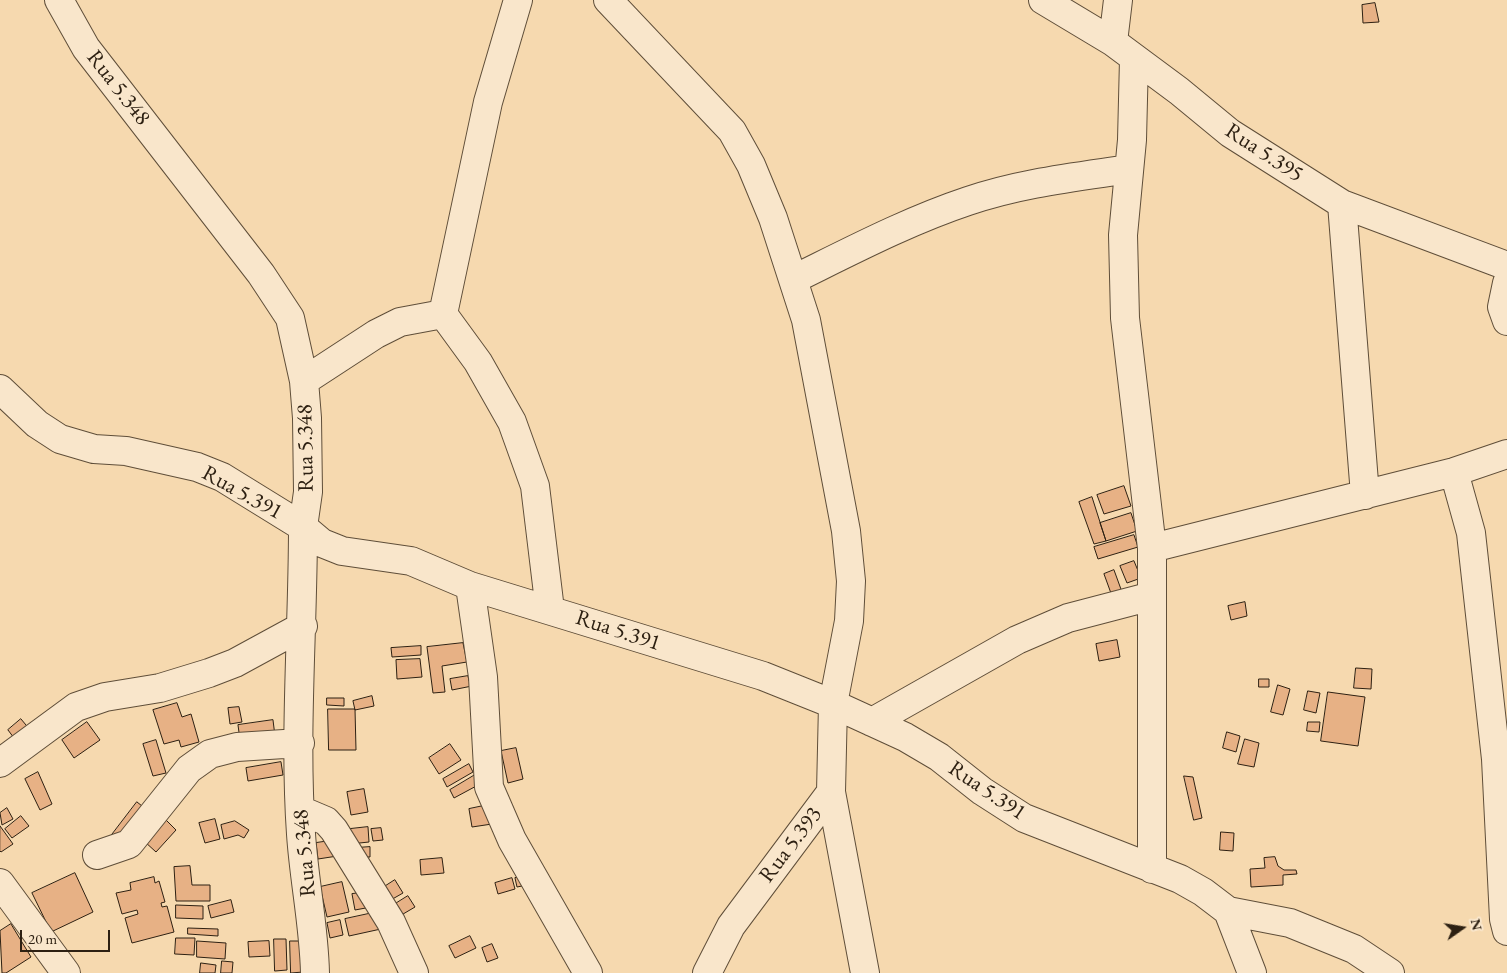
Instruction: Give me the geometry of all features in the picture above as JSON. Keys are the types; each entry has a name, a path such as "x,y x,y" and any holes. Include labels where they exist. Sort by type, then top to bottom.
{"street":[{"name":"Rua 5.348","path":"59,0 86,48 280,299 290,318 304,381 308,492 304,527 300,810 315,973"},
{"path":"518,0 488,102 443,314 478,362 512,422 535,486 550,610"},
{"name":"Rua 5.393","path":"608,0 732,131 751,165 773,218 806,320 846,531 849,564 849,621 833,704 831,792 731,926 707,973"},
{"name":"Rua 5.395","path":"1044,0 1124,51 1180,91 1230,133 1342,204 1507,266"},
{"path":"1118,0 1132,140 1122,235 1125,318 1152,548 1152,869"},
{"path":"794,279 893,231 969,200 1058,179 1130,169"},
{"path":"1342,204 1365,494"},
{"path":"1507,283 1502,307 1507,321"},
{"path":"304,381 376,334 400,322 443,314"},
{"name":"Rua 5.391","path":"0,389 37,424 60,439 94,449 126,451 197,467 222,477 304,527 322,543 342,551 411,561 470,586 763,676 833,704 905,737 939,757 982,791 1024,818 1152,869 1180,878 1228,911"},
{"path":"1152,548 1454,472 1507,454"},
{"path":"1454,472 1471,534 1496,759 1503,910 1507,931"},
{"path":"470,586 483,677 489,788 512,840 588,973"},
{"path":"872,722 1017,640 1068,618 1152,596"},
{"path":"0,763 76,707 105,697 160,688 209,673 235,663 303,626"},
{"path":"97,855 129,844 189,769 210,754 237,747 300,743"},
{"path":"831,792 865,973"},
{"path":"300,810 326,821 334,830 392,922 414,973"},
{"path":"0,883 66,973"},
{"path":"1228,911 1252,973"},
{"path":"1228,911 1290,923 1354,949 1390,973"}],"building":[{"path":"1375,3 1379,22 1363,23 1362,5"},
{"path":"1124,486 1131,506 1104,514 1097,495"},
{"path":"1092,497 1106,541 1094,544 1079,502"},
{"path":"1131,513 1137,531 1106,541 1100,523"},
{"path":"1134,535 1138,547 1098,559 1094,547"},
{"path":"1134,561 1141,578 1127,583 1120,566"},
{"path":"1114,570 1122,592 1112,596 1104,574"},
{"path":"1245,602 1247,616 1231,620 1228,606"},
{"path":"1117,640 1120,657 1099,661 1096,644"},
{"path":"463,643 467,662 442,666 445,692 433,693 427,647"},
{"path":"421,646 421,655 392,657 391,648"},
{"path":"420,659 422,677 397,679 396,660"},
{"path":"1356,668 1372,669 1371,689 1354,688"},
{"path":"468,676 469,681 476,679 477,685 452,690 450,679"},
{"path":"1259,679 1269,679 1269,687 1259,687"},
{"path":"1278,685 1290,689 1283,715 1271,712"},
{"path":"1308,691 1320,693 1316,713 1304,710"},
{"path":"1328,692 1365,697 1358,746 1321,741"},
{"path":"372,696 374,706 355,710 353,701"},
{"path":"327,698 344,698 344,706 327,705"},
{"path":"177,703 182,717 191,714 199,742 181,747 179,740 164,744 153,710"},
{"path":"239,707 242,722 230,724 228,708"},
{"path":"328,709 355,709 356,750 329,750"},
{"path":"21,719 31,731 17,742 8,730"},
{"path":"273,720 275,736 240,740 238,725"},
{"path":"87,722 100,740 74,758 62,740"},
{"path":"1308,722 1320,722 1319,732 1307,731"},
{"path":"1227,732 1240,736 1236,752 1223,748"},
{"path":"1245,739 1259,743 1254,767 1238,764"},
{"path":"156,740 166,773 153,776 143,744"},
{"path":"450,744 461,760 439,774 429,758"},
{"path":"516,748 523,779 508,783 501,751"},
{"path":"281,762 283,775 248,781 246,768"},
{"path":"469,764 473,772 447,787 443,779"},
{"path":"38,772 52,804 40,810 25,779"},
{"path":"475,775 480,784 454,798 450,790"},
{"path":"1184,776 1193,777 1202,818 1194,820"},
{"path":"364,789 368,812 351,815 347,792"},
{"path":"137,802 147,810 121,843 111,836"},
{"path":"488,805 492,824 472,827 469,809"},
{"path":"7,808 13,819 2,825 0,813"},
{"path":"21,816 29,826 12,838 5,829"},
{"path":"165,819 176,830 156,852 144,841"},
{"path":"215,819 220,839 205,843 199,823"},
{"path":"235,821 249,830 244,838 238,835 224,839 221,825"},
{"path":"0,826 13,844 1,852 0,851"},
{"path":"368,827 369,842 350,844 350,829"},
{"path":"381,828 383,840 373,841 371,829"},
{"path":"1221,832 1234,833 1233,851 1220,850"},
{"path":"336,840 344,855 318,859 316,843"},
{"path":"370,847 370,857 356,857 356,848"},
{"path":"1275,857 1278,866 1284,870 1296,870 1297,874 1283,875 1283,885 1251,887 1250,869 1265,868 1264,858"},
{"path":"442,858 444,873 421,875 420,860"},
{"path":"190,866 192,885 210,885 210,901 176,901 174,867"},
{"path":"75,873 93,912 51,932 32,893"},
{"path":"530,875 532,884 517,887 515,878"},
{"path":"154,877 155,883 159,881 165,902 161,903 162,907 167,906 174,932 132,943 125,918 138,914 137,910 122,914 116,893 131,890 130,883"},
{"path":"512,878 515,889 498,894 495,883"},
{"path":"395,880 403,893 389,901 381,889"},
{"path":"342,882 349,912 327,917 320,887"},
{"path":"368,892 371,907 355,910 352,894"},
{"path":"408,896 415,907 398,917 392,906"},
{"path":"231,900 234,912 211,918 208,906"},
{"path":"176,905 203,906 203,919 176,918"},
{"path":"382,911 390,927 349,936 345,919"},
{"path":"340,920 343,935 330,938 327,923"},
{"path":"11,924 31,957 6,973 2,973 0,931"},
{"path":"188,928 218,929 218,936 188,934"},
{"path":"470,936 476,948 455,958 449,946"},
{"path":"176,938 195,938 194,955 175,954"},
{"path":"274,939 286,939 287,970 275,971"},
{"path":"197,941 226,943 225,959 197,957"},
{"path":"269,941 270,956 249,957 248,942"},
{"path":"290,941 303,941 303,972 291,973"},
{"path":"492,944 498,958 487,962 482,948"},
{"path":"222,961 233,962 232,973 221,973"},
{"path":"201,963 216,965 215,973 200,973"}]}
